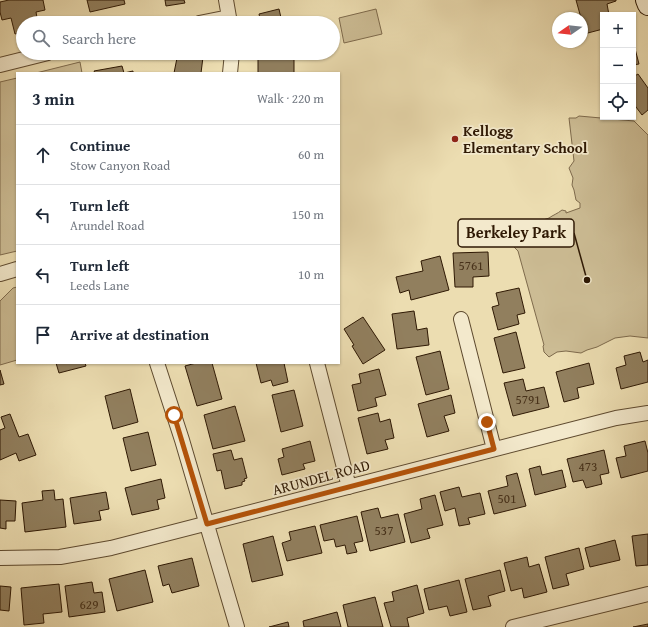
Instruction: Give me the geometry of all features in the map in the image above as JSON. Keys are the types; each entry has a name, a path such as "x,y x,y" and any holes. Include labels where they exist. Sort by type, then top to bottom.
{"street":[{"path":"226,0 229,16"},
{"path":"646,0 648,5"},
{"path":"0,64 17,60"},
{"path":"230,72 231,60"},
{"path":"0,274 16,269"},
{"path":"461,319 494,449"},
{"path":"157,364 237,627"},
{"path":"317,364 349,487"},
{"name":"ARUNDEL ROAD","path":"0,558 60,557 111,548 616,418 648,413"},
{"path":"513,627 548,622 648,594"}],"shaded area":[{"path":"376,9 382,34 344,43 340,18"},
{"path":"80,62 82,72 40,72"},
{"path":"16,78 16,251 0,255 0,82"},
{"path":"579,116 600,118 600,120 634,121 648,135 648,338 630,336 615,338 581,353 566,351 557,352 549,357 544,352 544,345 518,251 508,239 510,232 513,230 549,218 562,210 566,211 566,213 580,208 580,203 576,200 572,185 573,178 569,168 574,161 569,118 576,118"},
{"path":"16,287 16,360 0,365 0,301 13,288"}],"building":[{"path":"9,0 43,0 45,10 36,12 37,16 16,16 15,34 11,18 2,20 0,2"},
{"path":"87,0 124,0 125,4 90,12"},
{"path":"165,0 184,0 185,3 166,6"},
{"path":"576,0 616,0 607,4 608,12 600,12 600,30 588,33 588,12 579,12"},
{"path":"279,9 281,16 259,16 259,14"},
{"path":"636,52 639,64 636,64"},
{"path":"177,60 203,60 201,72 174,72"},
{"path":"258,60 294,60 294,72 258,72"},
{"path":"122,66 124,72 94,72"},
{"path":"638,74 648,88 648,110 642,115 636,107 636,75"},
{"path":"488,252 489,276 473,277 473,287 455,287 453,253"},
{"path":"440,256 449,290 411,300 409,290 400,293 396,277 423,271 421,261"},
{"path":"519,288 525,313 517,315 519,324 498,330 492,307 499,305 496,293"},
{"path":"414,311 417,330 427,328 429,345 397,349 392,314"},
{"path":"363,317 385,350 363,364 344,329"},
{"path":"516,332 525,368 503,373 494,338"},
{"path":"440,351 449,389 426,395 416,357"},
{"path":"640,352 643,362 648,360 648,382 621,389 616,368 626,365 624,356"},
{"path":"589,363 594,384 577,388 579,398 564,402 556,372"},
{"path":"56,364 85,364 86,366 59,373"},
{"path":"192,364 212,364 222,399 197,406 185,366"},
{"path":"256,364 284,364 288,382 273,386 271,380 261,383"},
{"path":"379,369 386,395 375,398 377,406 358,411 352,385 361,383 359,374"},
{"path":"0,370 4,384 0,385"},
{"path":"523,379 526,391 544,387 549,407 513,416 504,383"},
{"path":"130,389 138,422 113,429 105,396"},
{"path":"294,390 303,426 281,432 272,395"},
{"path":"451,395 455,413 444,416 449,431 427,437 418,404"},
{"path":"235,406 245,441 213,449 204,415"},
{"path":"378,413 380,422 390,419 394,438 385,440 388,449 367,454 358,418"},
{"path":"10,414 19,437 28,434 36,455 19,461 16,453 0,460 0,430 5,428 1,417"},
{"path":"148,432 156,465 131,471 123,438"},
{"path":"310,441 315,461 303,464 305,469 282,475 278,459 284,457 282,449"},
{"path":"645,441 648,453 648,471 621,478 616,458 626,456 624,446"},
{"path":"231,450 234,460 242,458 247,478 244,479 245,481 242,482 242,485 225,489 221,470 217,471 213,454"},
{"path":"604,450 609,473 600,475 602,484 586,488 583,480 573,482 567,459"},
{"path":"540,466 542,475 562,470 566,487 535,495 529,469"},
{"path":"517,473 526,506 494,514 488,491 508,486 506,476"},
{"path":"161,479 165,498 157,500 159,509 132,515 125,488"},
{"path":"459,487 462,497 480,493 485,514 468,518 470,524 459,526 455,508 445,511 440,492"},
{"path":"54,490 55,500 63,499 66,527 25,532 22,503 43,500 42,491"},
{"path":"106,492 109,509 99,511 101,520 74,524 70,498"},
{"path":"435,495 443,525 427,529 430,538 411,543 404,514 422,509 420,499"},
{"path":"0,500 16,501 15,521 6,521 6,529 0,528"},
{"path":"378,508 381,518 398,514 405,542 370,551 361,512"},
{"path":"357,516 363,541 354,543 357,552 347,554 345,545 336,547 334,539 324,541 320,525"},
{"path":"315,526 322,553 287,561 282,543 291,540 289,532"},
{"path":"648,534 648,565 636,566 632,536"},
{"path":"273,536 283,575 252,582 243,544"},
{"path":"615,540 620,560 590,567 585,548"},
{"path":"579,548 584,569 566,574 569,585 553,589 545,557"},
{"path":"527,557 529,567 539,564 547,592 524,598 522,588 511,591 504,563"},
{"path":"192,558 199,586 172,593 169,584 163,586 158,566"},
{"path":"145,570 153,602 117,611 109,579"},
{"path":"500,570 505,591 488,596 491,606 473,610 465,579"},
{"path":"459,580 467,612 450,616 447,606 429,610 424,589"},
{"path":"92,582 94,593 102,592 105,612 69,617 65,586"},
{"path":"59,584 62,612 43,614 44,623 24,625 21,588"},
{"path":"417,585 424,613 407,618 409,627 391,627 384,603 394,601 392,592"},
{"path":"0,586 11,587 9,611 0,610"},
{"path":"375,597 383,627 348,627 343,605"},
{"path":"337,612 341,627 304,627 303,621"},
{"path":"288,622 289,627 269,627"},
{"path":"648,624 648,627 633,627"}],"place":[{"name":"Kellogg Elementary School","path":"455,139"},
{"name":"Berkeley Park","path":"587,280"}],"route":[{"path":"174,415 207,524 494,449 487,422"}]}
